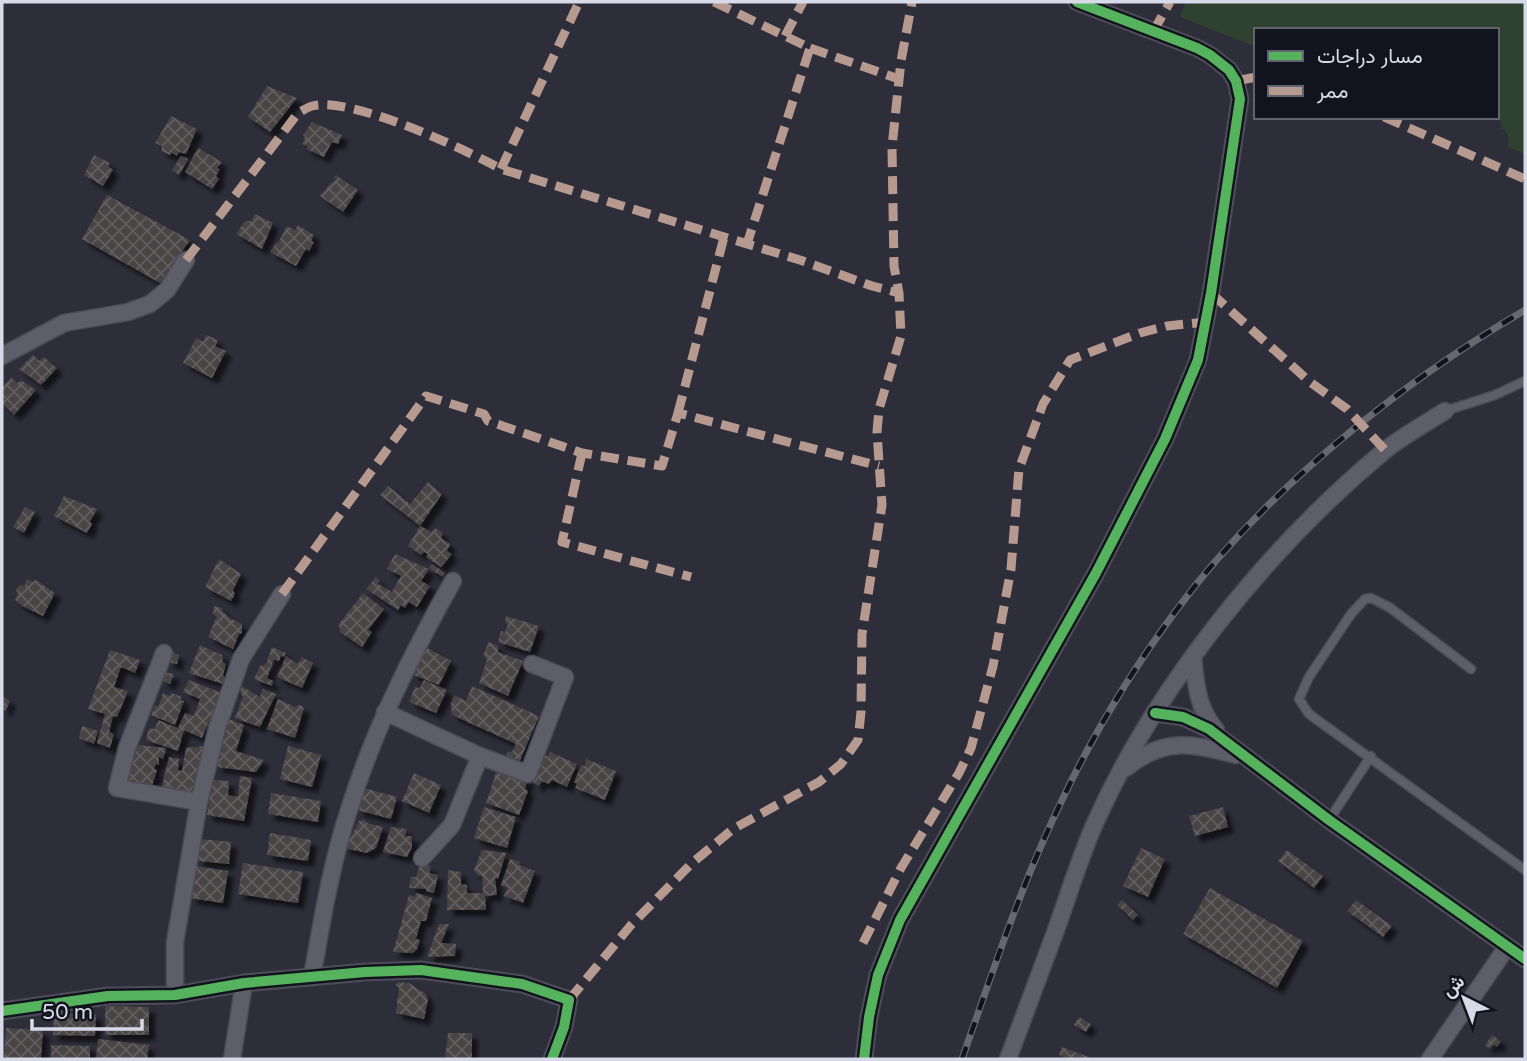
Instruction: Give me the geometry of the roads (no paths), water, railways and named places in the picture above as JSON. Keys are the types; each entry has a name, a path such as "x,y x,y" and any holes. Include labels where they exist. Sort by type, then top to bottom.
{"street":[{"path":"864,1059 873,997 889,944 1135,498 1185,394 1198,360 1206,322 1240,99 1236,81 1222,63 1197,48 1077,2"},
{"path":"2,356 64,323 128,312 150,304 167,290 186,260"},
{"path":"1008,1059 1087,843 1119,773 1154,713 1250,586 1320,510 1385,450 1445,411"},
{"path":"312,977 326,896 349,809 385,712 418,642 453,581"},
{"path":"175,995 174,942 199,803 217,728 242,659 282,594"},
{"path":"164,653 127,748 117,788 199,803"},
{"path":"1194,657 1201,709 1210,724 1242,756"},
{"path":"385,712 528,774 565,677 532,664"},
{"path":"1154,713 1184,717 1196,722 1329,820 1525,958"},
{"path":"1119,773 1147,753 1172,745 1204,746 1242,756"},
{"path":"422,858 452,825 480,755"},
{"path":"1430,1059 1507,947"},
{"path":"2,1011 108,996 175,995 244,983 421,970 522,984 569,1000 564,1027 552,1059"},
{"path":"232,1059 244,983"}],"lane":[{"path":"1445,411 1495,395 1525,381"},
{"path":"1471,669 1380,600 1365,599 1351,614 1316,666 1301,690 1299,699 1309,714 1371,756 1525,870"},
{"path":"1329,820 1371,756"}],"railway":[{"path":"962,1059 1021,894 1063,798 1114,702 1175,612 1249,525 1335,444 1429,372 1525,310"}]}
